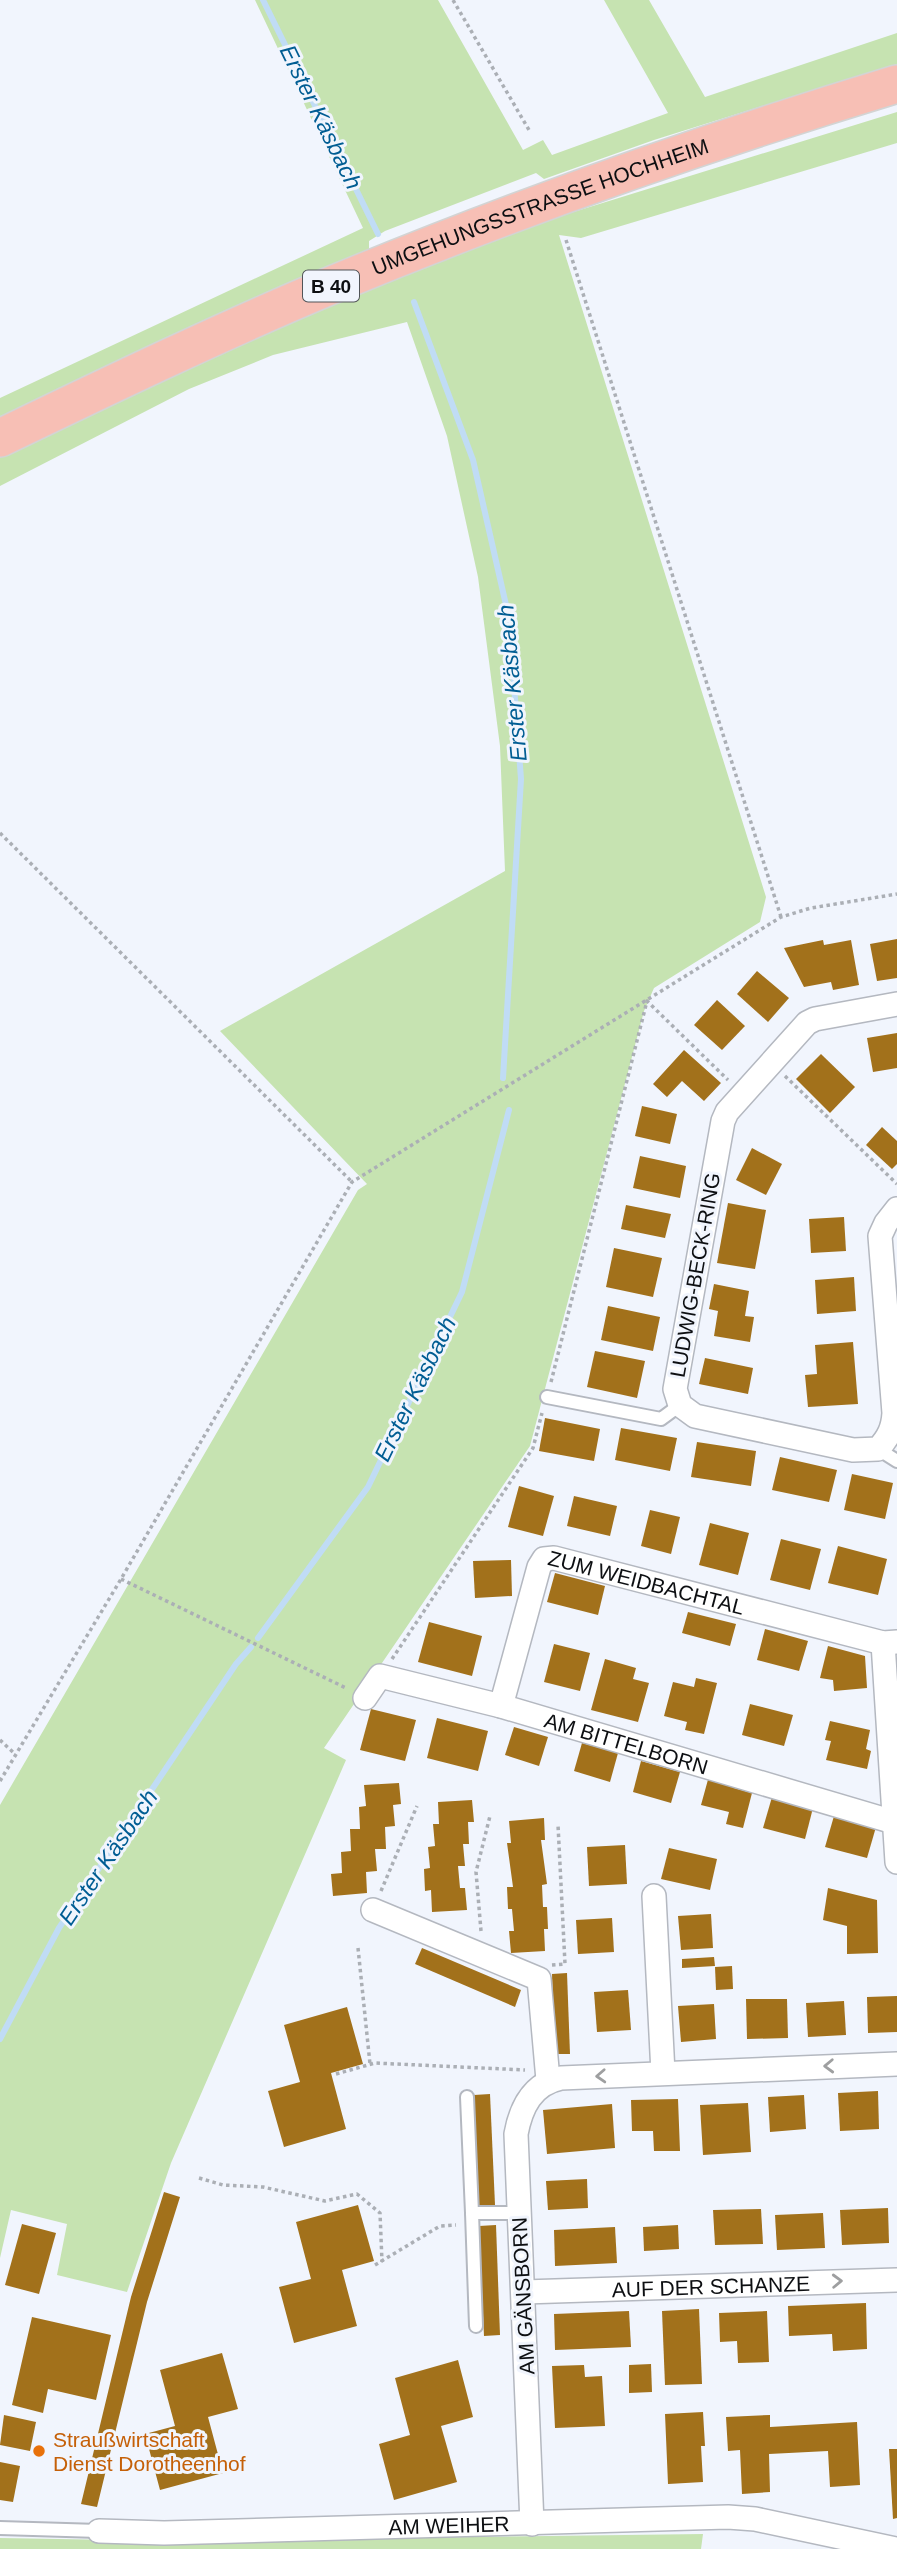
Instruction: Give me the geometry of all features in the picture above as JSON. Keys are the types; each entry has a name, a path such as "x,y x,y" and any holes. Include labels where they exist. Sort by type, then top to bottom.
{"main road":[{"name":"UMGEHUNGSSTRASSE HOCHHEIM","path":"0,438 211,338 441,241 672,156 897,84"}],"street":[{"name":"LUDWIG-BECK-RING","path":"897,1004 815,1019 807,1023 727,1112 723,1121 675,1389 680,1405 695,1416 888,1455 888,1438 894,1413 880,1236 897,1209"},
{"name":"ZUM WEIDBACHTAL","path":"501,1706 538,1567 544,1559 554,1558 890,1643"},
{"path":"890,1643 897,1862"},
{"path":"365,1698 380,1676"},
{"name":"AM BITTELBORN","path":"380,1676 501,1706 896,1822"},
{"path":"654,1896 663,2073"},
{"path":"373,1910 539,1979 548,2080 561,2077 897,2064"},
{"name":"AM GÄNSBORN","path":"532,2524 516,2134 524,2104 548,2080"},
{"name":"AUF DER SCHANZE","path":"524,2292 897,2280"},
{"name":"AM WEIHER","path":"99,2531 177,2533 702,2517 755,2519 896,2549"}],"lane":[{"path":"547,1397 661,1419 680,1405"},
{"path":"467,2098 476,2326"},
{"path":"472,2219 520,2218"},
{"name":"AM WEIHER","path":"0,2528 99,2531"}],"path":[{"path":"453,0 529,130"},
{"path":"566,240 781,917"},
{"path":"0,833 352,1182"},
{"path":"0,1781 352,1182 781,917 811,908 897,894"},
{"path":"647,1001 743,1094"},
{"path":"380,1676 533,1448 647,1001"},
{"path":"771,1063 897,1184"},
{"path":"121,1579 365,1698"},
{"path":"0,1740 15,1754"},
{"path":"373,1910 417,1805"},
{"path":"483,1957 476,1872 490,1816"},
{"path":"539,1979 538,1966 565,1964 558,1825"},
{"path":"358,1948 370,2064"},
{"path":"336,2074 370,2064 527,2070"},
{"path":"199,2178 223,2185 263,2187 325,2201 357,2194 380,2213 382,2262"},
{"path":"375,2265 439,2226 472,2219"}],"green space":[{"path":"255,0 438,0 523,150 543,140 552,155 668,113 604,0 649,0 705,97 897,33 897,64 654,140 544,179 536,173 385,231 369,241 369,251 0,423 0,398 363,228"},
{"path":"897,112 897,143 581,238 559,235 766,897 760,922 654,988 644,1011 530,1446 324,1748 346,1760 171,2163 127,2292 57,2275 67,2224 11,2210 0,2258 0,1805 358,1190 367,1184 220,1031 505,871 500,746 478,577 447,436 407,322 273,355 189,389 0,486 0,456 301,316 409,269 567,214"},
{"path":"703,2534 701,2549 0,2549 0,2538 174,2541"}],"building":[{"path":"897,939 897,978 877,981 870,944"},
{"path":"823,940 824,945 851,940 859,985 833,990 831,982 804,987 784,948"},
{"path":"757,971 789,998 768,1022 737,994"},
{"path":"717,1000 745,1026 722,1050 694,1025"},
{"path":"897,1033 897,1068 873,1072 867,1038"},
{"path":"684,1050 721,1083 704,1101 682,1081 667,1097 653,1084"},
{"path":"821,1054 855,1087 830,1113 796,1079"},
{"path":"642,1106 677,1114 670,1144 635,1136"},
{"path":"882,1127 897,1141 897,1164 892,1169 866,1145"},
{"path":"752,1148 782,1164 766,1195 736,1180"},
{"path":"640,1156 686,1166 680,1198 633,1188"},
{"path":"728,1203 766,1210 755,1269 717,1263"},
{"path":"626,1205 671,1214 665,1238 621,1229"},
{"path":"844,1217 846,1251 811,1253 809,1219"},
{"path":"614,1248 662,1258 653,1297 606,1287"},
{"path":"854,1277 856,1311 817,1314 815,1280"},
{"path":"714,1284 749,1291 745,1316 754,1317 750,1342 714,1336 718,1311 709,1309"},
{"path":"608,1306 660,1317 653,1351 601,1340"},
{"path":"853,1342 858,1404 808,1407 805,1375 817,1374 815,1345"},
{"path":"595,1351 645,1361 637,1398 587,1387"},
{"path":"705,1358 753,1368 748,1394 699,1384"},
{"path":"545,1418 600,1429 594,1461 539,1451"},
{"path":"621,1428 677,1438 670,1471 615,1460"},
{"path":"697,1442 756,1451 751,1486 691,1477"},
{"path":"780,1457 837,1470 829,1502 772,1490"},
{"path":"852,1474 893,1483 885,1519 844,1510"},
{"path":"519,1486 554,1496 543,1536 508,1527"},
{"path":"574,1496 617,1506 610,1536 567,1526"},
{"path":"650,1510 680,1517 671,1554 641,1546"},
{"path":"710,1523 749,1533 738,1575 699,1565"},
{"path":"781,1539 821,1549 810,1590 770,1580"},
{"path":"838,1546 887,1559 878,1595 828,1583"},
{"path":"511,1560 512,1596 475,1598 473,1561"},
{"path":"555,1573 605,1586 598,1615 547,1602"},
{"path":"688,1612 736,1624 730,1646 682,1633"},
{"path":"429,1622 482,1636 472,1676 418,1662"},
{"path":"765,1629 808,1641 799,1671 757,1660"},
{"path":"554,1644 590,1653 580,1691 544,1682"},
{"path":"828,1646 865,1656 867,1688 834,1691 833,1680 820,1678"},
{"path":"605,1659 636,1668 633,1679 649,1683 638,1722 591,1710"},
{"path":"696,1678 717,1683 704,1734 685,1730 687,1722 664,1716 673,1682 694,1687"},
{"path":"750,1704 793,1715 784,1746 742,1735"},
{"path":"371,1709 416,1720 405,1761 360,1750"},
{"path":"437,1718 488,1731 478,1771 427,1758"},
{"path":"830,1721 870,1730 866,1749 871,1751 867,1769 826,1760 831,1741 825,1740"},
{"path":"514,1727 548,1737 539,1766 505,1755"},
{"path":"582,1743 618,1753 610,1782 574,1771"},
{"path":"641,1761 680,1772 671,1803 633,1792"},
{"path":"709,1776 735,1783 734,1788 752,1793 743,1828 726,1824 729,1812 701,1805"},
{"path":"399,1783 401,1804 393,1805 395,1826 385,1827 386,1849 375,1849 377,1871 366,1872 367,1893 333,1896 331,1874 342,1873 341,1852 351,1851 350,1829 360,1829 359,1807 366,1806 364,1785"},
{"path":"772,1797 813,1808 805,1839 763,1828"},
{"path":"472,1800 474,1822 468,1822 469,1844 463,1844 465,1866 458,1866 460,1888 465,1888 467,1910 432,1912 431,1890 425,1891 424,1869 430,1868 428,1847 435,1846 433,1824 439,1824 438,1802"},
{"path":"834,1816 876,1827 867,1858 825,1847"},
{"path":"544,1818 545,1840 541,1840 547,1884 542,1885 548,1929 544,1929 545,1951 511,1953 509,1931 514,1931 512,1909 508,1909 507,1887 513,1887 507,1843 511,1843 509,1821"},
{"path":"625,1845 627,1884 589,1886 587,1847"},
{"path":"669,1848 717,1859 710,1890 661,1879"},
{"path":"828,1888 877,1900 878,1953 847,1954 847,1926 823,1920"},
{"path":"711,1914 713,1948 681,1950 678,1916"},
{"path":"612,1918 614,1952 578,1954 576,1920"},
{"path":"422,1948 521,1990 515,2007 415,1964"},
{"path":"714,1957 715,1966 682,1968 682,1959"},
{"path":"732,1966 733,1989 716,1990 715,1967"},
{"path":"567,1973 570,2054 555,2054 552,1974"},
{"path":"628,1990 631,2030 597,2032 594,1992"},
{"path":"897,1996 897,2032 868,2033 867,1997"},
{"path":"746,1999 787,1999 788,2038 747,2039"},
{"path":"844,2001 846,2035 808,2037 806,2003"},
{"path":"714,2004 716,2039 681,2042 678,2006"},
{"path":"347,2007 363,2064 331,2073 346,2129 284,2147 268,2091 300,2082 284,2025"},
{"path":"878,2091 879,2129 840,2131 838,2093"},
{"path":"490,2094 495,2205 479,2206 474,2095"},
{"path":"804,2095 806,2129 770,2132 768,2097"},
{"path":"678,2099 680,2151 654,2151 653,2131 632,2131 631,2100"},
{"path":"748,2103 751,2152 703,2155 700,2105"},
{"path":"612,2104 615,2148 547,2154 543,2110"},
{"path":"587,2179 588,2208 548,2210 546,2181"},
{"path":"164,2192 180,2197 147,2302 97,2507 81,2504 131,2297"},
{"path":"358,2205 374,2261 342,2270 357,2326 294,2343 279,2287 311,2279 296,2222"},
{"path":"888,2208 889,2243 842,2245 840,2210"},
{"path":"761,2209 763,2244 715,2245 713,2210"},
{"path":"823,2213 825,2248 777,2250 775,2215"},
{"path":"22,2224 56,2233 39,2294 5,2285"},
{"path":"496,2225 500,2335 484,2336 479,2226"},
{"path":"678,2225 679,2249 644,2251 643,2227"},
{"path":"615,2227 617,2263 555,2266 554,2230"},
{"path":"866,2303 867,2349 833,2351 832,2334 789,2336 788,2306"},
{"path":"699,2309 702,2384 665,2385 662,2311"},
{"path":"629,2311 631,2347 555,2350 554,2314"},
{"path":"767,2311 769,2362 738,2363 737,2341 720,2342 719,2313"},
{"path":"32,2317 111,2335 96,2400 48,2389 43,2413 12,2405"},
{"path":"222,2353 238,2409 208,2417 223,2473 160,2490 145,2434 175,2426 160,2370"},
{"path":"458,2360 473,2417 441,2426 457,2482 394,2500 379,2444 410,2435 395,2378"},
{"path":"651,2364 652,2392 629,2393 629,2365"},
{"path":"584,2365 585,2377 602,2376 605,2426 555,2428 552,2366"},
{"path":"703,2412 703,2482 668,2484 665,2414"},
{"path":"4,2415 36,2422 30,2451 0,2445"},
{"path":"770,2415 770,2427 857,2422 860,2485 830,2487 828,2451 769,2454 770,2492 742,2494 740,2450 728,2451 726,2417"},
{"path":"889,2449 897,2449 897,2518 893,2519"},
{"path":"0,2462 20,2466 13,2502 0,2500"}],"waterway":[{"name":"Erster Käsbach","path":"263,0 378,234"},
{"name":"Erster Käsbach","path":"414,302 473,460 509,618 521,779 503,1078"},
{"name":"Erster Käsbach","path":"258,1638 368,1487 462,1292 509,1110"},
{"name":"Erster Käsbach","path":"0,2039 59,1928 236,1664 251,1647"}],"place":[{"name":"Straußwirtschaft Dienst Dorotheenhof","path":"39,2451"}]}
